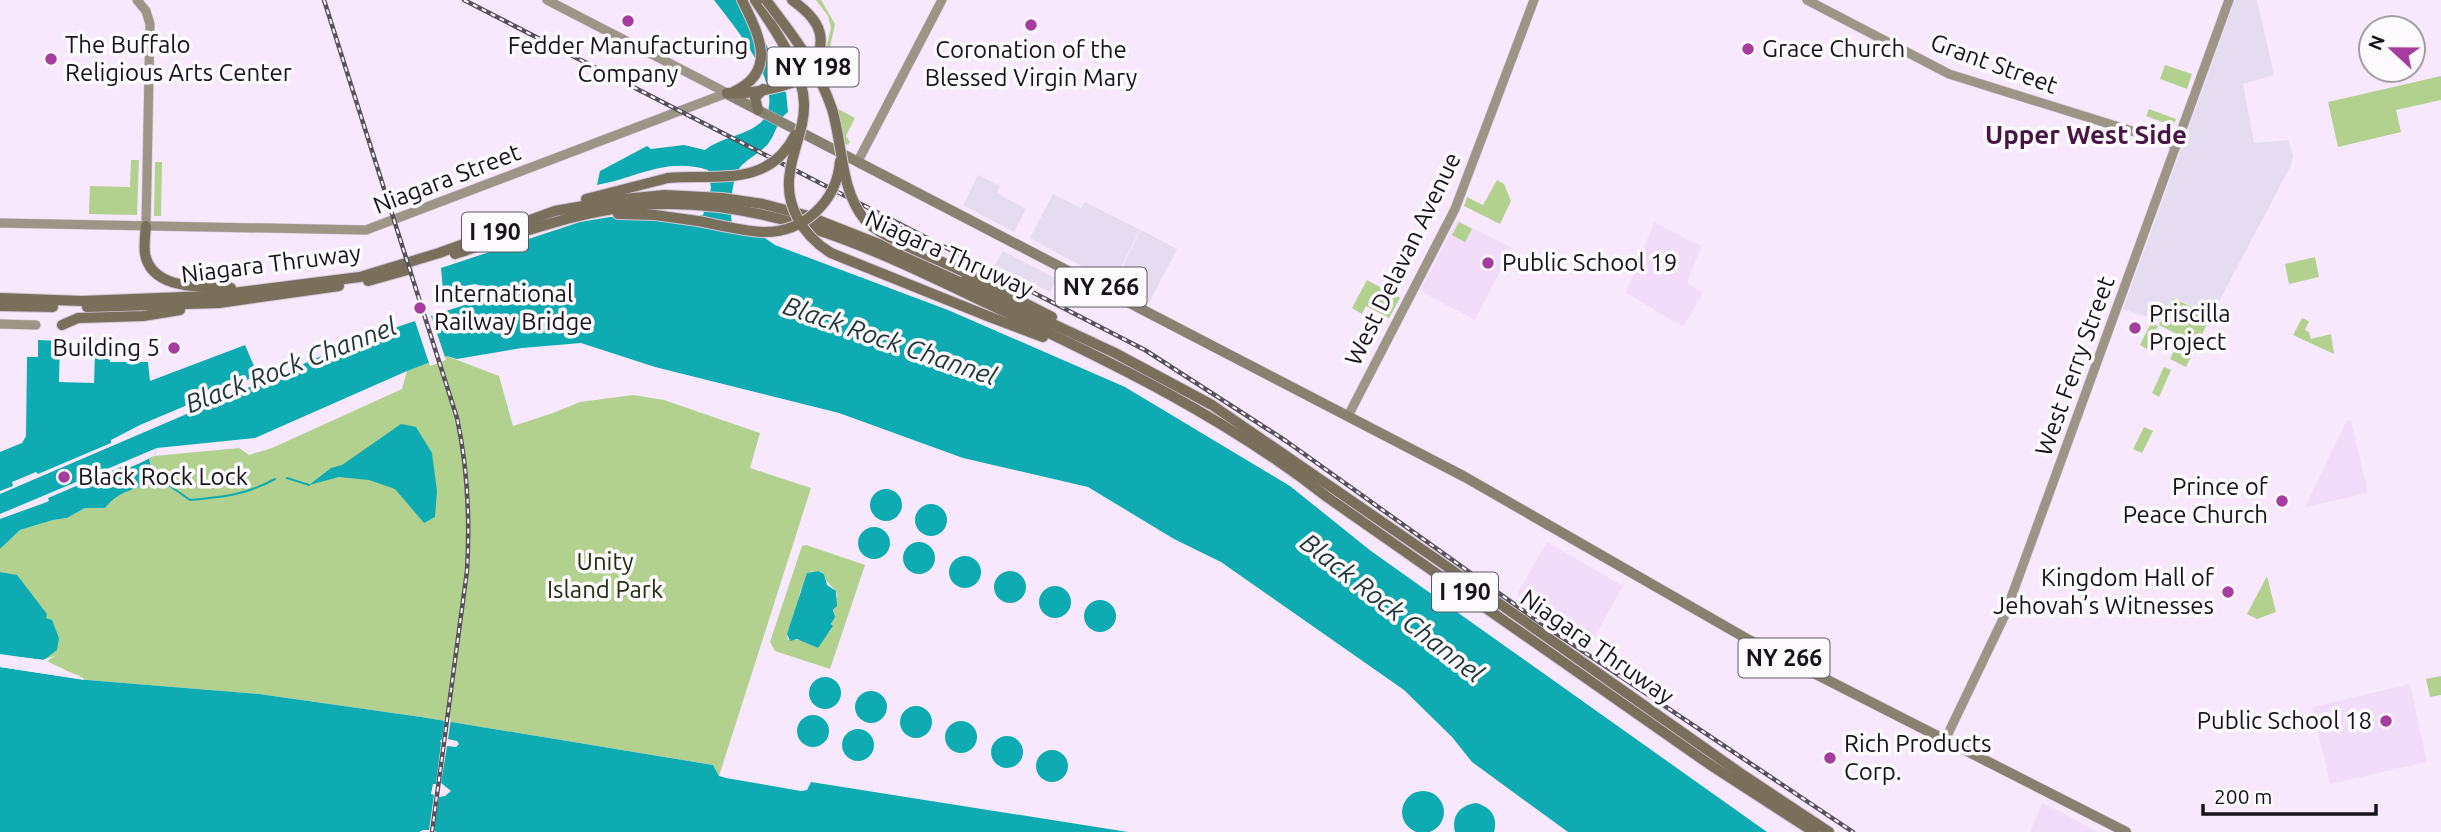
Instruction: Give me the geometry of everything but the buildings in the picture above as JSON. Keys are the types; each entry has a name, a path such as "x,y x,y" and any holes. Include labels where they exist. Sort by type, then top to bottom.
{"highway":[{"path":"727,93 744,86 757,71 762,52 760,38 742,0"},
{"name":"NY 198","path":"755,0 784,44 798,75 804,102 802,116"},
{"name":"NY 198","path":"766,0 811,61 831,108 841,144"},
{"path":"727,93 739,94 794,82 809,73 820,46 821,32 807,11 792,0"},
{"path":"762,111 755,98 771,87"},
{"path":"555,211 590,198 668,177 741,176 758,171 770,165 783,152 793,139 802,116"},
{"path":"802,116 789,174 789,186 795,215 809,236 831,253 990,317 1112,358"},
{"path":"841,144 850,195 865,220 884,233 1029,304 1112,358"},
{"path":"574,218 656,215 760,232 780,231 814,215 831,194 839,172 841,144"},
{"name":"Niagara Thruway","path":"0,298 82,301 209,296 360,277 439,253 555,211 623,199 750,202 804,215 887,246 1112,358 1216,421 1290,468 1327,497 1709,764 1814,832"},
{"name":"Niagara Thruway","path":"0,306 211,304 311,292 384,278 574,218 640,205 696,200 778,217 844,238 1212,405 1829,832"},
{"path":"146,226 145,254 149,264 165,280 182,284 258,290"},
{"path":"62,325 78,318 143,316 211,304"}],"main road":[{"name":"NY 266","path":"727,93 1496,494 1730,630 2126,832"}],"street":[{"path":"137,0 146,11 150,24 146,226"},
{"path":"547,0 727,93"},
{"path":"858,161 942,0"},
{"name":"West Delavan Avenue","path":"1348,416 1455,209 1534,0"},
{"name":"Grant Street","path":"1807,0 1949,74 2176,145"},
{"name":"West Ferry Street","path":"1945,740 2004,617 2229,0"},
{"name":"Niagara Street","path":"0,223 366,230 727,93"},
{"path":"0,324 36,324"}],"shaded area":[{"path":"2235,0 2257,0 2274,75 2243,84 2254,143 2288,140 2293,156 2291,165 2212,315 2173,297 2159,321 2123,309"},
{"path":"978,175 1000,186 997,193 1026,209 1014,232 963,205"},
{"path":"1053,194 1081,208 1085,202 1140,230 1113,283 1030,238"},
{"path":"1457,220 1512,248 1475,320 1420,291"},
{"path":"1654,222 1701,246 1687,283 1703,293 1683,327 1626,293"},
{"path":"1141,230 1177,249 1149,303 1114,284"},
{"path":"1003,251 1057,279 1050,292 995,265"},
{"path":"2347,420 2351,420 2368,493 2305,507"},
{"path":"1547,542 1623,586 1591,643 1517,594"},
{"path":"2410,684 2427,762 2330,784 2312,707"},
{"path":"2042,803 2063,813 2098,832 2030,832"}],"green space":[{"path":"816,0 821,0 835,24 825,70 838,109 855,118 846,136 850,142 848,145 845,144 821,72 831,28 828,16"},
{"path":"2165,65 2192,74 2187,89 2160,79"},
{"path":"2441,76 2441,100 2396,110 2401,132 2338,147 2328,102 2406,84 2427,84 2427,79"},
{"path":"2149,109 2176,119 2173,126 2146,116"},
{"path":"131,160 139,160 137,215 89,214 90,186 130,187"},
{"path":"155,162 162,162 161,216 154,216"},
{"path":"1497,180 1504,184 1511,201 1500,224 1464,206 1467,197 1483,205"},
{"path":"1459,222 1472,229 1465,242 1452,235"},
{"path":"2315,257 2319,277 2289,284 2285,264"},
{"path":"1367,280 1400,298 1389,318 1366,306 1362,314 1352,308"},
{"path":"2173,298 2211,316 2186,367 2170,359 2181,336 2159,325"},
{"path":"2302,318 2309,321 2305,330 2309,332 2311,339 2331,334 2334,354 2293,335"},
{"path":"2151,323 2158,326 2147,349 2140,345"},
{"name":"Unity Island Park","path":"447,356 499,376 513,426 580,402 633,395 664,400 760,433 750,468 811,488 719,776 713,765 421,717 259,694 87,680 44,660 59,638 52,621 46,618 17,576 0,572 0,549 20,530 67,518 85,508 105,508 122,493 143,487 154,472 149,459 154,456 239,448 249,455 272,448 402,389 407,371"},
{"path":"2164,367 2171,370 2159,397 2152,393"},
{"path":"2144,427 2153,431 2142,453 2133,449"},
{"path":"806,545 865,565 830,669 775,651 770,642 802,546","holes":["818,571 824,574 837,596 830,632 827,632 818,648 801,640 788,640 787,634 800,592 810,572"]},
{"path":"2267,576 2276,612 2257,619 2247,614"},
{"path":"2441,676 2441,695 2430,697 2426,679"}],"water":[{"name":"Black Rock Channel","path":"714,0 738,0 766,44 781,77 781,91 786,92 788,112 781,119 768,144 738,170 732,196 733,229 765,238 775,245 948,310 1125,387 1290,486 1371,551 1767,832 1568,832 1472,762 1452,737 1404,690 1221,562 1174,539 1088,487 963,458 839,413 655,367 581,343 522,348 457,359 447,356 255,438 157,448 154,456 149,459 156,482 122,494 105,508 85,508 67,518 20,530 0,549 0,452 22,443 26,436 27,357 38,357 38,340 60,341 59,382 94,383 95,353 109,354 110,362 148,362 150,381 245,345 261,382 366,337 480,300 482,286 475,284 443,290 441,268 580,222 610,217 655,219 703,215 711,188 708,170 665,167 597,185 600,171 647,146 651,149 684,145 705,150 751,129 763,120 769,107 769,92 763,75 744,41"},
{"path":"401,424 416,427 432,453 437,491 435,517 424,523 395,489 369,480 339,477 309,485 331,468 342,465"},
{"path":"886,489 897,494 902,505 897,516 886,521 875,516 870,505 875,494"},
{"path":"931,504 942,509 947,520 942,531 931,536 920,531 915,520 920,509"},
{"path":"874,527 885,532 890,543 885,554 874,559 863,554 858,543 863,532"},
{"path":"919,542 930,547 935,558 930,569 919,574 908,569 903,558 908,547"},
{"path":"965,556 976,561 981,572 976,583 965,588 954,583 949,572 954,561"},
{"path":"818,571 824,574 827,585 836,591 837,606 833,610 833,626 818,648 797,639 790,641 787,634 807,573"},
{"path":"1010,571 1021,576 1026,587 1021,598 1010,603 999,598 994,587 999,576"},
{"path":"0,572 17,575 47,614 46,618 52,620 59,638 57,650 44,660 0,655"},
{"path":"1055,586 1066,591 1071,602 1066,613 1055,618 1044,613 1039,602 1044,591"},
{"path":"1100,600 1111,605 1116,616 1111,627 1100,632 1089,627 1084,616 1089,605"},
{"path":"0,667 87,680 259,694 421,717 713,765 719,776 801,791 807,790 811,782 1128,832 0,832"},
{"path":"825,677 836,682 841,693 836,704 825,709 814,704 809,693 814,682"},
{"path":"871,691 882,696 887,707 882,718 871,723 860,718 855,707 860,696"},
{"path":"916,706 927,711 932,722 927,733 916,738 905,733 900,722 905,711"},
{"path":"813,715 824,720 829,731 824,742 813,747 802,742 797,731 802,720"},
{"path":"961,721 972,726 977,737 972,748 961,753 950,748 945,737 950,726"},
{"path":"858,729 869,734 874,745 869,756 858,761 847,756 842,745 847,734"},
{"path":"1007,736 1018,741 1023,752 1018,763 1007,768 996,763 991,752 996,741"},
{"path":"1052,750 1063,755 1068,766 1063,777 1052,782 1041,777 1036,766 1041,755"},
{"path":"1423,791 1438,797 1444,812 1438,827 1423,833 1408,827 1402,812 1408,797"},
{"path":"1476,803 1492,813 1494,832 1455,832 1454,821 1458,812 1465,806"}],"pier":[{"path":"430,313 446,360 430,366 414,318"},
{"path":"293,365 294,368 0,494 0,491 13,486 12,482 111,443 111,440 140,425 261,374 262,378"},
{"path":"157,448 154,456 138,464 123,470 121,467 48,498 47,502 0,519 0,514"},
{"path":"0,654 42,660 55,656 44,663 0,659"},
{"path":"0,663 78,675 84,680 0,667"},
{"path":"445,717 451,718 448,739 459,744 456,747 447,746 441,783 451,791 439,797 434,831 437,832 419,832 429,830 434,795 431,794 433,784 436,784"}],"waterway":[{"path":"287,478 309,485"},
{"path":"156,482 163,481 190,500 244,492 275,479"}],"railway":[{"path":"324,0 457,418 464,456 468,513 467,571 432,832"},
{"path":"464,0 1145,350 1286,441 1542,624 1853,832"}],"place":[{"name":"Fedder Manufacturing Company","path":"628,21"},
{"name":"Coronation of the Blessed Virgin Mary","path":"1031,25"},
{"name":"Grace Church","path":"1748,49"},
{"name":"The Buffalo Religious Arts Center","path":"51,59"},
{"name":"Public School 19","path":"1488,263"},
{"name":"International Railway Bridge","path":"420,308"},
{"name":"Priscilla Project","path":"2135,328"},
{"name":"Building 5","path":"174,348"},
{"name":"Black Rock Lock","path":"64,477"},
{"name":"Prince of Peace Church","path":"2282,501"},
{"name":"Kingdom Hall of Jehovah’s Witnesses","path":"2228,592"},
{"name":"Public School 18","path":"2386,721"},
{"name":"Rich Products Corp.","path":"1830,758"}],"district":[{"name":"Upper West Side","path":"2086,135"}]}
